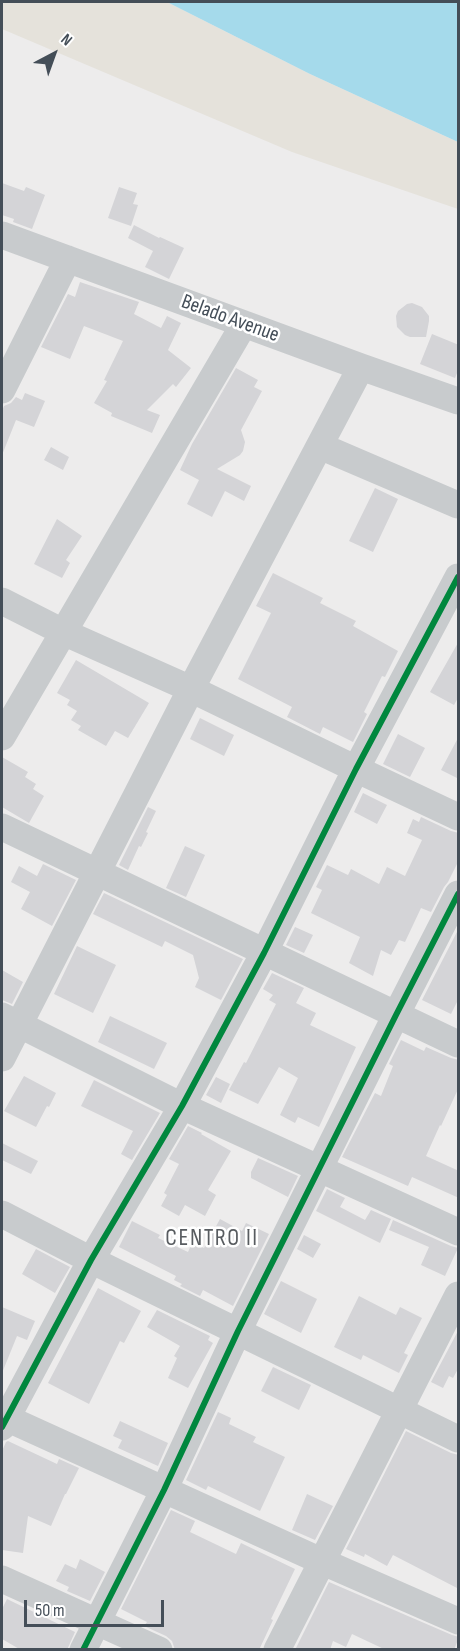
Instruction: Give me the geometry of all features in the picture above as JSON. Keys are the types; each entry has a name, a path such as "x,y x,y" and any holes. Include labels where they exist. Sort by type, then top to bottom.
{"street":[{"name":"Belado Avenue","path":"2,235 459,401"},
{"path":"2,390 68,260"},
{"path":"2,737 244,324"},
{"path":"2,1058 10,1020 97,873 361,367"},
{"path":"320,446 459,505"},
{"path":"459,577 356,769 264,953 182,1106 91,1260 3,1420 459,1621"},
{"path":"2,601 63,632 191,689 459,817"},
{"path":"2,827 459,1044"},
{"path":"83,1650 164,1490 238,1331 459,894"},
{"path":"10,1020 182,1106 459,1232"},
{"path":"2,1214 91,1260 459,1439"},
{"path":"277,1650 459,1294"},
{"path":"2,1579 159,1650"}],"sand":[{"path":"2,2 167,2 310,74 458,142 458,209 292,152 2,29"}],"water":[{"path":"167,2 458,2 458,142 310,74"}],"building":[{"path":"2,183 24,191 26,187 45,195 32,229 2,215"},
{"path":"119,187 137,193 133,204 138,205 131,226 108,218"},
{"path":"134,225 184,248 169,279 145,267 153,251 128,238"},
{"path":"80,282 139,302 134,314 161,328 167,316 181,323 168,350 191,368 176,387 173,384 147,410 160,415 152,433 111,416 112,413 94,403 107,381 104,380 123,341 84,326 70,359 41,347 68,294 75,297"},
{"path":"412,303 422,307 429,316 426,337 410,337 397,327 398,311"},
{"path":"432,334 459,345 459,368 455,378 420,364"},
{"path":"236,368 258,380 254,387 262,391 241,430 245,442 243,451 217,469 251,486 244,501 225,491 212,517 187,504 199,480 180,470 192,444"},
{"path":"25,393 45,401 34,427 16,420 2,455 2,411 4,406 16,397 22,400"},
{"path":"51,447 69,457 63,470 44,460"},
{"path":"375,488 398,499 373,552 349,541"},
{"path":"57,519 82,536 66,560 70,563 62,578 34,564"},
{"path":"273,573 323,598 320,603 356,621 353,626 398,651 385,677 382,676 364,712 367,714 353,742 323,727 320,734 287,717 292,707 238,679 271,613 256,606"},
{"path":"459,641 459,696 454,705 430,692"},
{"path":"76,660 149,703 128,738 115,731 106,746 78,730 81,726 71,720 77,711 67,705 70,700 57,693"},
{"path":"200,718 234,735 224,756 190,739"},
{"path":"398,734 425,748 410,777 383,764"},
{"path":"459,736 459,779 441,770"},
{"path":"2,757 28,772 25,777 36,784 33,789 44,796 29,823 2,807"},
{"path":"363,793 387,805 377,824 354,812"},
{"path":"148,807 156,811 146,832 148,833 128,870 119,865"},
{"path":"421,817 459,833 459,860 431,912 421,908 405,942 399,940 391,955 381,950 373,976 349,963 360,937 311,913 322,890 316,887 327,865 348,875 351,869 379,884 387,867 405,876 422,840 407,833 413,819 419,822"},
{"path":"185,846 205,855 186,897 166,888"},
{"path":"43,864 76,880 52,926 21,909 30,892 11,882 19,866 37,876"},
{"path":"104,893 243,959 221,1000 195,987 199,978 193,955 165,941 162,947 93,914"},
{"path":"295,927 313,935 304,953 286,945"},
{"path":"459,928 459,998 451,1014 422,1000"},
{"path":"77,946 116,965 93,1013 54,994"},
{"path":"2,970 23,982 12,1004 2,1000"},
{"path":"272,973 304,988 296,1003 316,1013 310,1025 356,1047 319,1127 298,1117 295,1123 280,1115 298,1078 279,1067 258,1104 229,1090 244,1062 246,1063 276,1004 269,1000 273,995 263,989"},
{"path":"110,1016 167,1043 154,1069 98,1042"},
{"path":"401,1040 424,1051 426,1047 459,1060 459,1087 426,1156 459,1171 459,1198 412,1177 408,1186 342,1157 375,1093 381,1096 393,1066 389,1064"},
{"path":"24,1076 56,1093 36,1127 4,1111"},
{"path":"216,1077 230,1084 221,1103 206,1095"},
{"path":"94,1080 160,1113 132,1160 121,1154 133,1131 81,1106"},
{"path":"188,1126 231,1151 208,1190 216,1195 205,1216 185,1205 179,1216 161,1206 167,1195 164,1193 179,1164 169,1159"},
{"path":"2,1143 38,1161 31,1174 2,1160"},
{"path":"258,1158 298,1176 288,1197 251,1178 251,1172"},
{"path":"327,1189 345,1198 340,1207 365,1220 371,1210 391,1219 380,1243 316,1211"},
{"path":"220,1219 242,1231 246,1223 269,1234 233,1306 203,1290 200,1296 180,1286 182,1284 174,1280 176,1276 119,1247 132,1221 160,1235 158,1238 188,1252 192,1243 204,1248"},
{"path":"393,1220 458,1248 445,1276 421,1265 429,1247 389,1230"},
{"path":"304,1235 321,1244 313,1258 297,1249"},
{"path":"36,1249 70,1267 55,1293 22,1274"},
{"path":"281,1281 317,1299 301,1333 264,1314"},
{"path":"98,1288 141,1311 124,1343 120,1341 89,1404 48,1383"},
{"path":"359,1296 396,1315 400,1307 422,1318 404,1353 408,1355 399,1373 363,1355 361,1360 334,1347"},
{"path":"2,1307 35,1321 27,1340 17,1336 2,1373"},
{"path":"157,1310 210,1336 208,1340 213,1343 188,1388 168,1378 177,1358 174,1356 180,1346 147,1327"},
{"path":"459,1329 459,1367 453,1378 449,1376 443,1388 431,1382"},
{"path":"273,1367 311,1385 299,1410 261,1391"},
{"path":"218,1412 231,1418 229,1424 256,1437 253,1442 285,1457 260,1511 208,1486 206,1490 186,1480"},
{"path":"120,1421 168,1443 158,1466 118,1448 122,1440 113,1436"},
{"path":"406,1431 459,1455 459,1589 393,1555 387,1566 365,1554 364,1557 346,1549"},
{"path":"8,1441 57,1464 59,1459 79,1468 51,1526 28,1516 23,1553 2,1550 2,1451"},
{"path":"307,1494 333,1506 315,1540 292,1530"},
{"path":"171,1510 195,1521 190,1532 236,1554 241,1543 295,1569 259,1650 175,1650 172,1641 166,1636 144,1626 147,1622 121,1609"},
{"path":"80,1559 105,1572 90,1601 67,1591 69,1587 56,1581 65,1564 76,1569"},
{"path":"329,1582 459,1637 454,1650 386,1650 352,1634 346,1647 333,1641 330,1650 295,1650"},
{"path":"7,1599 75,1632 67,1650 21,1650 2,1639 2,1609"}],"cycle path":[{"path":"2,1427 91,1260 182,1106 264,953 356,769 458,577"},
{"path":"83,1650 164,1490 238,1331 458,894"}],"district":[{"name":"CENTRO II","path":"212,1239"}]}
